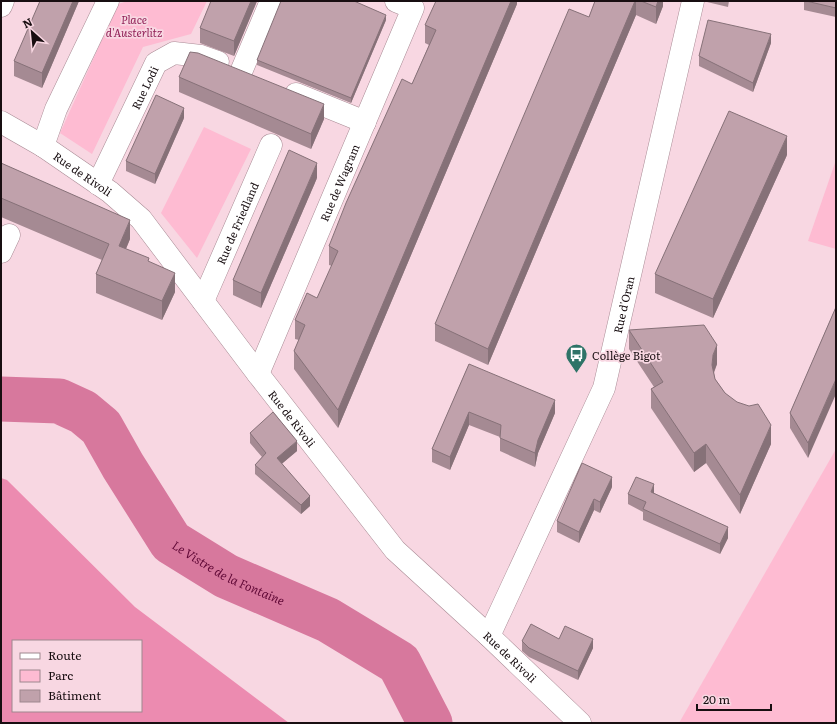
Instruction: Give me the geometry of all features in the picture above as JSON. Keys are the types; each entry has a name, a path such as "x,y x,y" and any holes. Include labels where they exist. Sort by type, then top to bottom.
{"street":[{"path":"1,6 3,1"},
{"path":"43,146 56,109 108,1"},
{"name":"Rue Lodi","path":"98,184 156,63 174,53 181,53 201,56 249,75 271,1"},
{"name":"Rue de Wagram","path":"258,374 413,8 396,1"},
{"name":"Rue d'Oran","path":"489,636 604,388 693,1"},
{"path":"278,86 365,122"},
{"name":"Rue de Rivoli","path":"1,122 43,146 110,192 141,219 258,374 395,550 489,636 580,723"},
{"name":"Rue de Friedland","path":"203,301 270,145"}],"green space":[{"name":"Place d'Austerlitz","path":"128,1 207,1 191,34 143,47 92,154 60,133 118,4"},
{"path":"204,127 251,149 197,258 161,213"},
{"path":"836,160 836,249 808,241"},
{"path":"836,449 836,723 679,723"}],"shaded area":[{"path":"1,478 7,480 135,607 289,723 1,723"}],"building":[{"path":"40,1 73,1 42,73 14,61"},
{"path":"211,1 251,1 234,41 200,28"},
{"path":"281,1 354,1 386,15 351,98 257,60"},
{"path":"436,1 511,1 338,410 294,351 305,325 295,320 307,293 317,298 338,251 329,246 346,203 402,79 412,84 436,30 425,25"},
{"path":"595,1 635,1 488,349 435,324 569,9 589,17"},
{"path":"641,1 658,1 656,7"},
{"path":"806,1 836,1 836,8"},
{"path":"708,20 771,34 753,83 699,56"},
{"path":"190,52 198,53 324,104 311,134 179,77"},
{"path":"156,95 184,108 155,174 126,161"},
{"path":"729,111 787,136 713,299 655,274"},
{"path":"289,150 317,163 261,293 233,280"},
{"path":"1,163 130,220 119,246 149,258 148,261 175,273 162,301 96,274 109,244 1,198"},
{"path":"836,307 836,379 808,443 790,413"},
{"path":"704,325 717,345 713,355 712,365 715,379 725,393 737,402 749,406 758,404 771,425 740,495 706,444 694,453 651,389 663,382 629,330"},
{"path":"469,364 555,400 538,440 535,453 500,438 501,425 469,412 450,457 432,449"},
{"path":"273,412 297,441 277,458 310,496 301,505 255,465 266,453 250,433"},
{"path":"582,463 612,477 600,502 594,499 579,532 557,521"},
{"path":"636,477 654,484 651,492 728,527 720,544 643,509 646,502 628,494"},
{"path":"531,624 559,639 565,626 593,639 578,671 529,648 522,641"}],"waterway":[{"name":"Le Vistre de la Fontaine","path":"1,399 59,401 83,412 101,427 123,466 171,542 226,576 328,620 399,663 430,723"}],"place":[{"name":"Collège Bigot","path":"577,374"}]}
